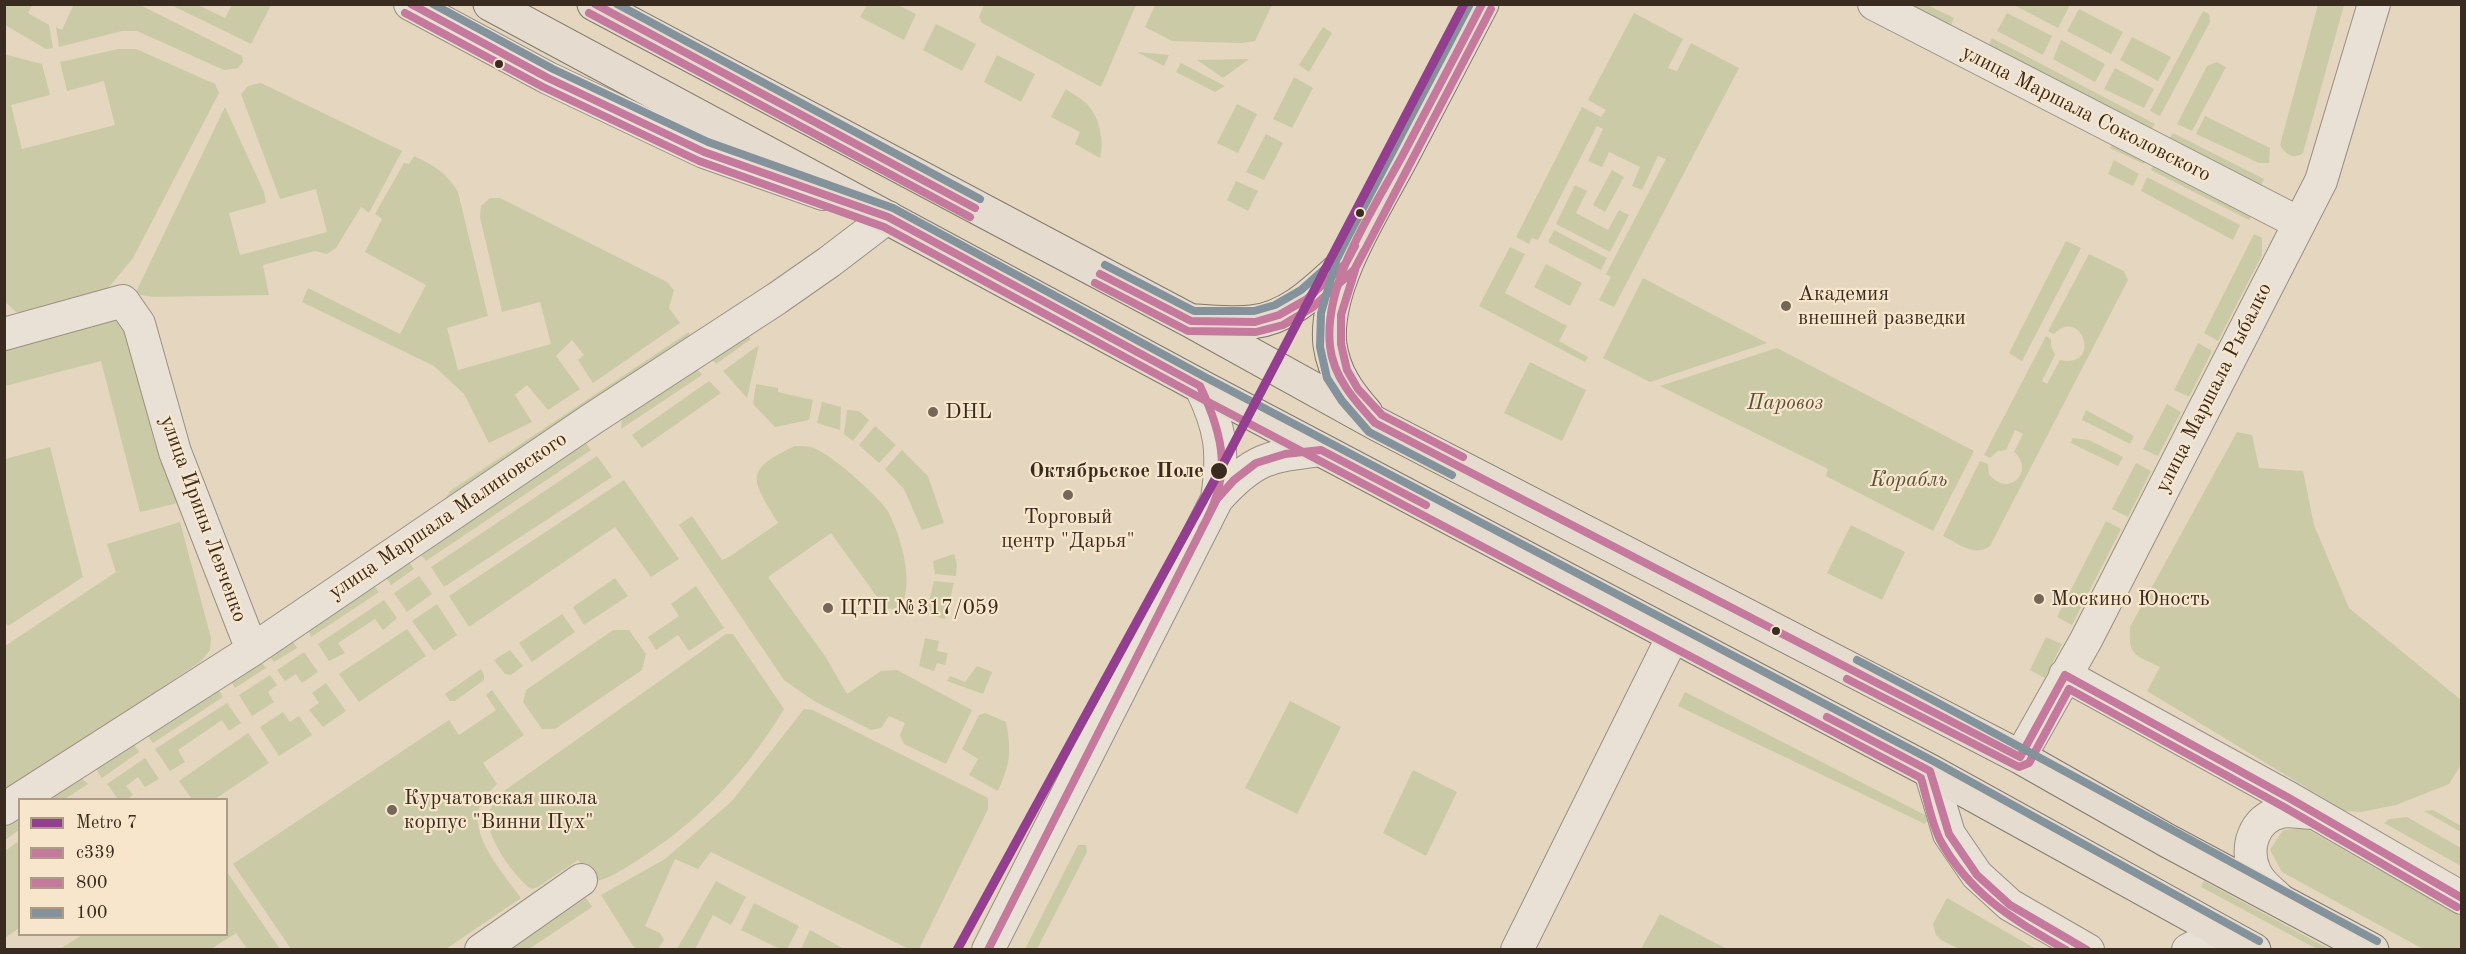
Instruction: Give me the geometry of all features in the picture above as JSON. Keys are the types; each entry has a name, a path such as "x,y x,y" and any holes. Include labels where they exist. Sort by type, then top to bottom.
{"main road":[{"path":"490,4 1200,386 1930,771 2247,946"},
{"path":"594,4 1191,321 1375,423 2020,757 2168,841 2372,950"},
{"path":"1375,423 1350,395 1337,374 1330,345 1331,313 1346,263 1482,4"},
{"path":"1191,321 1255,322 1279,315 1307,299 1346,263"}],"street":[{"path":"410,4 548,78 704,152 888,217"},
{"name":"улица Маршала Соколовского","path":"1874,4 2299,223"},
{"name":"улица Маршала Рыбалко","path":"2020,757 2086,639 2325,170 2374,4"},
{"name":"улица Маршала Малиновского","path":"21,798 252,650 592,419 776,299 888,217"},
{"name":"улица Ирины Левченко","path":"4,334 123,301 139,324 177,459 252,650"},
{"path":"1200,386 1212,411 1220,440 1221,473 1217,499"},
{"path":"988,950 1217,499 1234,480 1256,463 1285,454 1321,450"},
{"path":"1517,950 1673,636"},
{"path":"2065,675 2462,898"},
{"path":"1930,771 1949,834 1977,875 2010,905 2088,950"},
{"name":"улица Маршала Малиновского","path":"4,809 18,800"},
{"path":"2281,900 2264,886 2254,871 2250,843 2255,830 2266,818 2280,812 2314,813"},
{"path":"481,950 581,880"},
{"path":"2188,950 2202,942 2215,939 2247,946"}],"green space":[{"path":"5,4 32,5 28,13 49,25 53,48 46,49 5,25"},
{"path":"74,4 140,5 242,56 243,62 238,68 224,70 137,31 122,31 59,47 56,27 62,30"},
{"path":"984,4 1136,5 1101,87 982,23 979,17"},
{"path":"1155,4 1272,5 1255,41 1241,43 1172,41 1145,27"},
{"path":"171,5 198,5 225,18 232,5 271,5 251,44"},
{"path":"867,5 898,5 916,14 904,40 860,17"},
{"path":"1906,5 1927,5 1954,18 1950,27"},
{"path":"2014,5 2070,5 2058,28"},
{"path":"2318,5 2344,5 2303,153 2293,156 2284,151 2280,145"},
{"path":"2079,9 2123,32 2111,54 2067,31"},
{"path":"2203,11 2209,14 2210,22 2160,116 2150,111"},
{"path":"1634,13 1683,39 1668,68 1677,71 1691,43 1739,68 1614,307 1599,300 1611,277 1606,274 1666,159 1658,156 1642,190 1632,186 1640,167 1609,152 1602,167 1588,161 1603,129 1597,126 1538,240 1532,238 1529,244 1516,237 1582,107 1601,117 1606,110 1588,100"},
{"path":"2007,13 2052,36 2043,55 1997,31"},
{"path":"936,24 976,44 962,71 923,50"},
{"path":"1323,27 1332,33 1309,72 1299,65"},
{"path":"2132,37 2171,57 2158,81 2120,60"},
{"path":"1992,38 2155,124 2150,132 1988,47"},
{"path":"2061,40 2105,64 2095,82 2053,59"},
{"path":"118,49 136,49 215,84 219,93 133,258 109,287 95,295 33,312 16,312 5,302 4,54 42,64 50,95 11,105 22,149 115,125 104,81 67,91 60,62"},
{"path":"1137,52 1169,55 1164,66"},
{"path":"997,55 1035,74 1021,102 984,82"},
{"path":"1249,59 1223,78 1197,60"},
{"path":"2217,62 2226,67 2192,131 2177,124 2207,66"},
{"path":"1181,63 1225,86 1215,92 1176,72"},
{"path":"2115,68 2154,89 2144,108 2104,89"},
{"path":"1294,77 1313,88 1292,128 1273,119"},
{"path":"261,83 402,151 369,213 361,207 336,248 327,254 315,251 263,265 269,295 153,297 135,294 225,107 264,192 266,203 229,213 240,255 327,232 316,189 280,199 241,94 248,86"},
{"path":"1066,89 1086,103 1094,114 1102,144 1100,158 1075,144 1080,132 1051,117"},
{"path":"1237,104 1257,114 1238,153 1217,143"},
{"path":"2205,116 2270,148 2269,163 2259,163 2196,134"},
{"path":"2173,133 2264,179 2259,189 2168,141"},
{"path":"1266,134 1283,143 1264,180 1246,172"},
{"path":"2113,142 2146,159 2144,164 2110,148"},
{"path":"414,156 439,170 458,192 488,316 447,328 458,370 551,344 540,302 502,312 480,217 481,206 490,198 500,198 667,282 674,290 669,308 680,323 593,383 578,360 584,355 572,340 556,356 580,389 548,410 527,385 515,395 532,422 489,443 464,394 434,366 302,302 308,288 400,334 426,285 365,252 382,219 375,214 404,163 409,164"},
{"path":"2114,160 2139,174 2133,186 2108,174"},
{"path":"2154,163 2253,214 2249,220 2151,170"},
{"path":"1612,170 1624,177 1605,212 1593,205"},
{"path":"2147,177 2240,225 2233,240 2141,191"},
{"path":"1236,181 1258,191 1248,211 1227,200"},
{"path":"1575,185 1587,191 1576,213 1608,230 1619,210 1629,215 1610,252 1556,224"},
{"path":"1554,230 1607,258 1601,270 1548,242"},
{"path":"2254,234 2262,238 2262,255 2218,341 2204,333"},
{"path":"2066,241 2081,248 2022,361 2009,353"},
{"path":"1510,247 1525,254 1505,293 1567,326 1559,341 1588,357 1585,362 1479,306"},
{"path":"2089,254 2124,271 2128,280 1990,546 1978,550 1967,548 1943,536 1980,461 1988,464 1989,474 1996,481 2004,484 2017,480 2021,474 2020,459 2014,452 2023,434 2015,430 2006,450 1998,451 1990,458 1984,455 2046,336 2051,339 2055,355 2042,381 2047,384 2060,360 2073,360 2081,356 2084,340 2080,332 2073,327 2064,327 2054,334 2048,331"},
{"path":"1546,264 1582,283 1570,306 1534,287"},
{"path":"1643,278 1767,343 1650,382 1603,358"},
{"path":"119,318 130,332 178,503 140,512 101,361 5,386 5,348"},
{"path":"744,330 751,339 716,364 709,356"},
{"path":"689,332 690,339 444,506 450,491"},
{"path":"2198,343 2212,351 2189,397 2174,390"},
{"path":"759,345 747,398 723,371"},
{"path":"1777,348 1974,451 1933,531 1826,476 1828,469 1660,386"},
{"path":"1530,362 1586,390 1562,441 1504,413"},
{"path":"694,365 702,375 621,429 622,419 626,414"},
{"path":"709,381 721,393 642,448 632,435"},
{"path":"756,384 778,388 778,392 813,400 809,420 775,427 753,404"},
{"path":"822,402 841,407 840,430 817,423"},
{"path":"2167,404 2181,412 2158,456 2143,449"},
{"path":"847,410 859,411 869,420 853,441 844,434"},
{"path":"2086,410 2134,436 2130,444 2082,420"},
{"path":"875,426 896,445 879,463 859,445"},
{"path":"2237,432 2252,435 2259,468 2303,471 2314,525 2349,608 2461,700 2461,765 2449,784 2396,805 2361,812 2345,811 2147,691 2160,667 2139,657 2132,650 2130,627"},
{"path":"2072,438 2089,440 2123,457 2118,466 2071,443"},
{"path":"585,442 591,450 426,561 421,555 422,549"},
{"path":"795,446 814,448 831,458 864,485 887,510 897,532 905,561 906,590 897,610 885,608 831,533 768,577 825,656 847,694 881,671 897,670 972,710 946,764 904,744 900,735 905,723 889,716 881,728 871,730 814,701 784,680 679,525 692,516 722,560 729,557 778,523 758,486 757,478 759,470 766,463"},
{"path":"50,447 83,577 8,626 4,621 5,459"},
{"path":"902,450 928,476 944,523 922,530 904,489 885,469"},
{"path":"597,456 612,477 444,587 431,567"},
{"path":"2136,463 2151,471 2128,517 2112,509"},
{"path":"624,480 679,559 651,577 615,527 469,627 449,596"},
{"path":"2106,521 2121,529 2072,625 2057,617"},
{"path":"180,522 211,638 210,650 200,662 5,794 5,646 116,572 107,544"},
{"path":"1851,525 1905,552 1882,600 1827,573"},
{"path":"954,554 957,564 956,576 935,574 933,561"},
{"path":"408,560 414,569 391,585 385,576"},
{"path":"419,576 432,594 407,612 394,593"},
{"path":"615,578 628,596 584,625 573,607"},
{"path":"934,581 954,583 945,619 926,614"},
{"path":"374,586 379,592 311,637 308,630"},
{"path":"696,586 724,628 689,651 678,635 656,650 648,637 679,616 671,604"},
{"path":"384,600 397,618 383,630 375,619 338,643 345,653 329,661 318,644"},
{"path":"437,604 457,635 434,651 412,621"},
{"path":"562,614 575,632 532,662 519,643"},
{"path":"407,629 426,656 359,702 339,674"},
{"path":"613,630 629,630 646,654 642,670 555,729 542,729 523,702 526,690"},
{"path":"726,634 733,634 784,709 770,732 738,774 681,829 622,870 605,879 593,882 578,860 538,887 531,889 509,866 491,835 488,816 494,802 504,791"},
{"path":"2046,637 2062,644 2045,678 2030,670"},
{"path":"291,638 297,648 274,662 267,653"},
{"path":"925,638 939,641 937,651 948,653 945,665 937,663 934,671 919,666"},
{"path":"510,650 523,666 511,675 505,674 494,660"},
{"path":"304,652 318,672 302,683 296,674 285,681 277,670"},
{"path":"258,658 266,668 235,688 229,677"},
{"path":"977,666 992,672 983,694 947,681 950,676 965,682"},
{"path":"481,669 484,680 455,701 450,701 445,694"},
{"path":"270,675 277,685 268,692 274,702 252,716 239,695"},
{"path":"326,683 346,711 323,727 309,710 319,703 312,693"},
{"path":"216,686 223,697 153,743 145,732"},
{"name":"Курчатовская школа корпус \"Винни Пух\"","path":"492,690 524,735 483,763 497,784 482,802 478,814 479,826 482,839 489,852 521,898 446,949 291,949 233,864 449,720 459,735 496,710 486,695"},
{"path":"1685,692 1929,817 1925,824 1678,706"},
{"path":"1290,701 1341,727 1297,814 1245,788"},
{"path":"227,703 241,723 229,731 222,720 178,750 185,762 170,771 155,749"},
{"path":"804,709 813,710 988,798 988,809 919,949 909,949 711,852 698,869 675,859 645,926 660,933 664,940 658,949 635,949 601,895 665,859 732,801"},
{"path":"283,712 290,722 299,716 312,735 279,756 260,727"},
{"path":"985,713 1006,722 1008,732 1009,758 998,791 969,775 978,759 962,749 979,715"},
{"path":"248,733 269,763 216,798 191,798 179,781"},
{"path":"132,741 139,752 102,778 94,766"},
{"path":"145,758 159,779 145,787 138,777 126,786 133,795 128,798 117,798 107,784"},
{"path":"1413,770 1457,792 1426,856 1383,833"},
{"path":"80,777 88,784 67,798 46,798"},
{"path":"2433,810 2461,826 2461,832 2424,811"},
{"path":"18,816 18,831 5,840 5,825"},
{"path":"2407,817 2461,848 2461,866 2384,823 2389,819"},
{"path":"2305,828 2461,916 2461,949 2423,949 2282,872 2270,850 2283,830"},
{"path":"18,842 18,929 5,938 5,851"},
{"path":"1078,845 1086,845 1087,852 1037,949 1025,949"},
{"path":"228,873 280,949 247,949 236,933 211,949 60,949 80,936 228,936"},
{"path":"716,881 746,897 731,925 713,915 695,949 677,949"},
{"path":"2204,881 2329,949 2317,949 2201,887"},
{"path":"586,898 592,907 529,949 510,949"},
{"path":"1947,898 2036,949 1959,949 1941,940 1936,935 1933,924"},
{"path":"754,903 799,926 787,949 780,949 741,930"},
{"path":"1660,914 1727,949 1641,949"},
{"path":"810,930 844,949 801,949"}],"metro line":[{"name":"7","path":"957,950 1219,472 1464,4"}],"transit line":[{"name":"с339","path":"411,4 548,78 704,152 888,217 1200,386 1215,423 1222,457 1218,491 1202,528"},
{"name":"100","path":"433,4 553,69 708,142 893,208 1205,377 1935,762 2259,941"},
{"name":"с339","path":"595,4 975,208"},
{"name":"100","path":"617,4 980,199"},
{"name":"100","path":"1452,475 1369,432 1342,401 1327,378 1320,347 1321,313 1337,258 1470,4"},
{"name":"с339","path":"1482,4 1354,244 1335,295 1330,321 1330,346 1335,368 1346,388 1375,423 2020,757 2065,675 2289,798 2462,898"},
{"name":"800","path":"1463,457 1382,415 1358,389 1347,370 1341,344 1341,315 1356,267 1491,9"},
{"name":"800","path":"405,13 543,87 699,161 884,227 1195,395 1921,778 1940,840 1965,876 2011,916 2066,950"},
{"name":"800","path":"589,13 970,217"},
{"name":"100","path":"1105,265 1194,311 1254,311 1275,305 1301,290 1338,257 1346,241"},
{"name":"с339","path":"1100,274 1191,321 1255,322 1279,315 1307,299 1346,263 1355,246"},
{"name":"800","path":"1095,283 1188,331 1256,332 1283,325 1313,307 1354,270 1364,251"},
{"name":"с339","path":"988,950 1217,499 1234,480 1256,463 1285,454 1321,450 1426,505"},
{"name":"100","path":"1857,660 2377,941"},
{"name":"800","path":"1847,679 2019,767 2029,763 2069,689 2284,807 2457,907"},
{"name":"с339","path":"1827,717 1930,771 1949,834 1977,875 2010,905 2087,950"}],"place":[{"name":"Академия внешней разведки","path":"1786,306"},
{"name":"DHL","path":"933,412"},
{"name":"Октябрьское Поле","path":"1219,471"},
{"name":"Торговый центр \"Дарья\"","path":"1068,495"},
{"name":"Москино Юность","path":"2039,599"},
{"name":"ЦТП №317/059","path":"828,608"},
{"name":"Курчатовская школа корпус \"Винни Пух\"","path":"392,810"}],"park label":[{"name":"Паровоз","path":"1785,403"},
{"name":"Корабль","path":"1909,480"}]}
